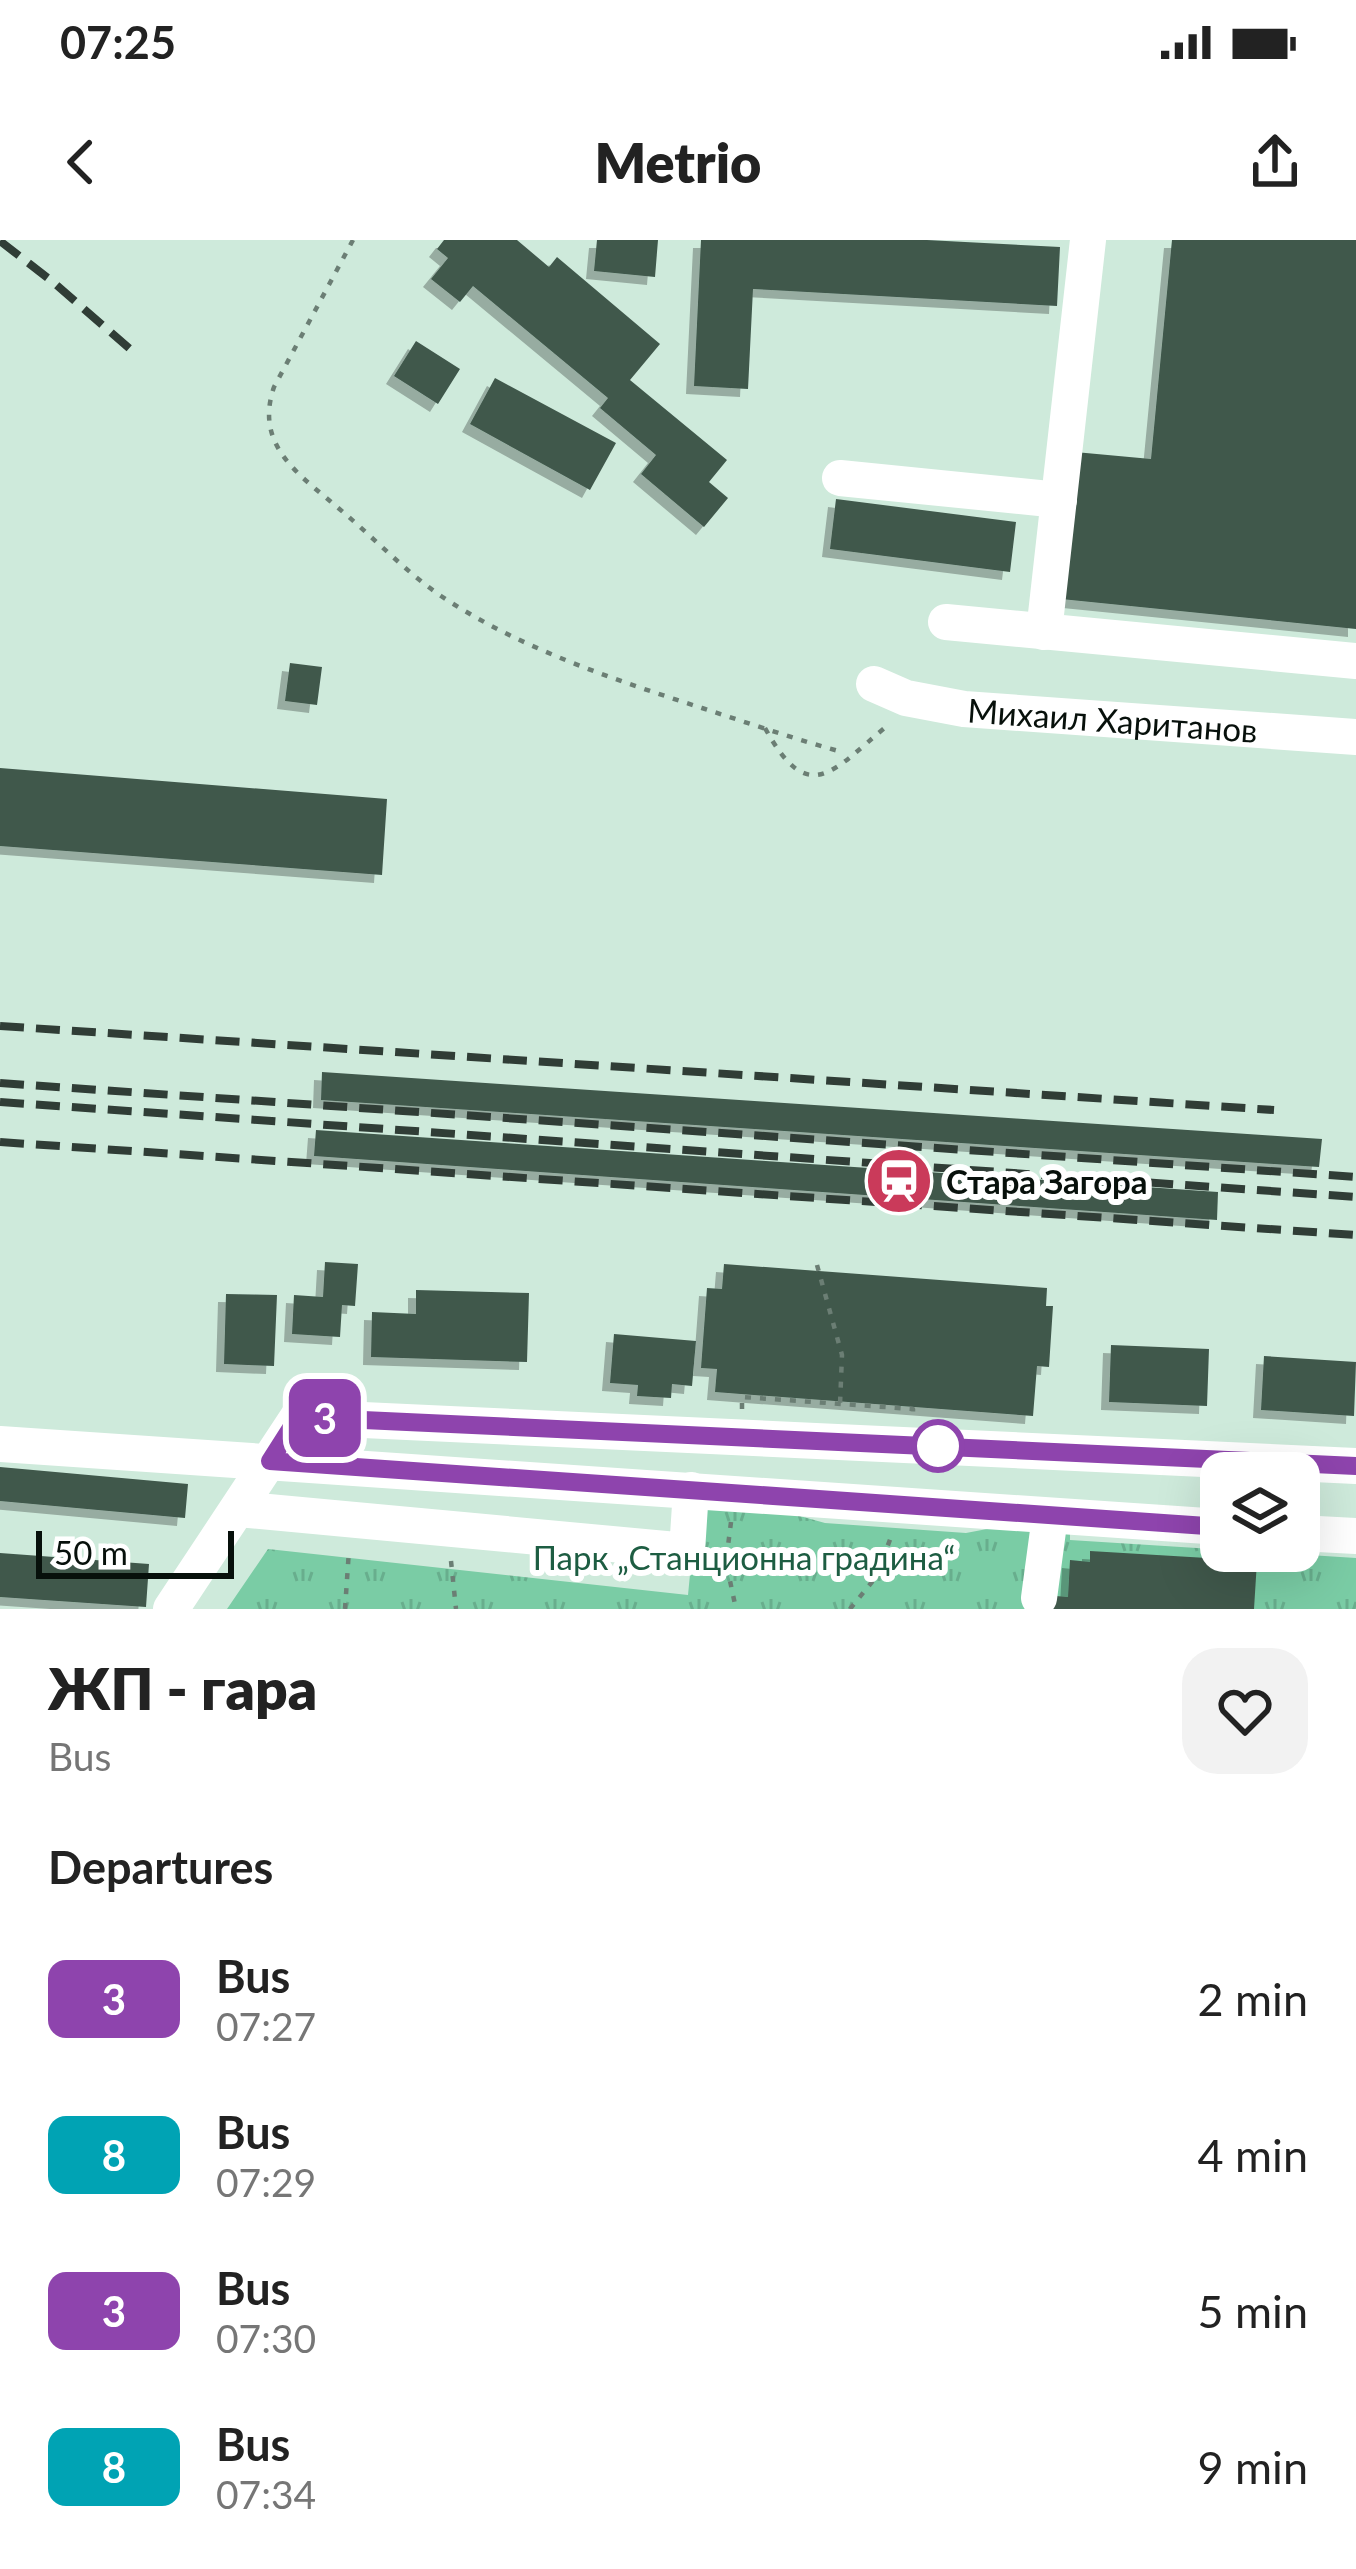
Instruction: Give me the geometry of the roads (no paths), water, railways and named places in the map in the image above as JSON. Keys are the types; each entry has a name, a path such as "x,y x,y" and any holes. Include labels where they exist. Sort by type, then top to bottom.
{"street":[{"path":"1044,632 1088,240"},
{"path":"840,478 1059,500"},
{"path":"946,622 1356,661"},
{"name":"Михаил Хаританов","path":"874,684 918,701 964,709 1356,736"},
{"path":"171,1609 298,1417 1356,1466"},
{"path":"0,1444 1200,1526"},
{"path":"238,1509 687,1551 692,1490"},
{"path":"1039,1598 1050,1516"},
{"path":"1320,1534 1356,1537"}],"railway":[{"path":"0,241 130,349"},
{"path":"0,1026 1274,1110"},
{"path":"0,1083 1356,1177"},
{"path":"0,1102 1356,1197"},
{"path":"0,1142 1356,1235"}],"place":[{"name":"Стара Загора","path":"899,1181"}],"park label":[{"name":"Парк „Станционна градина“","path":"744,1557"}]}
